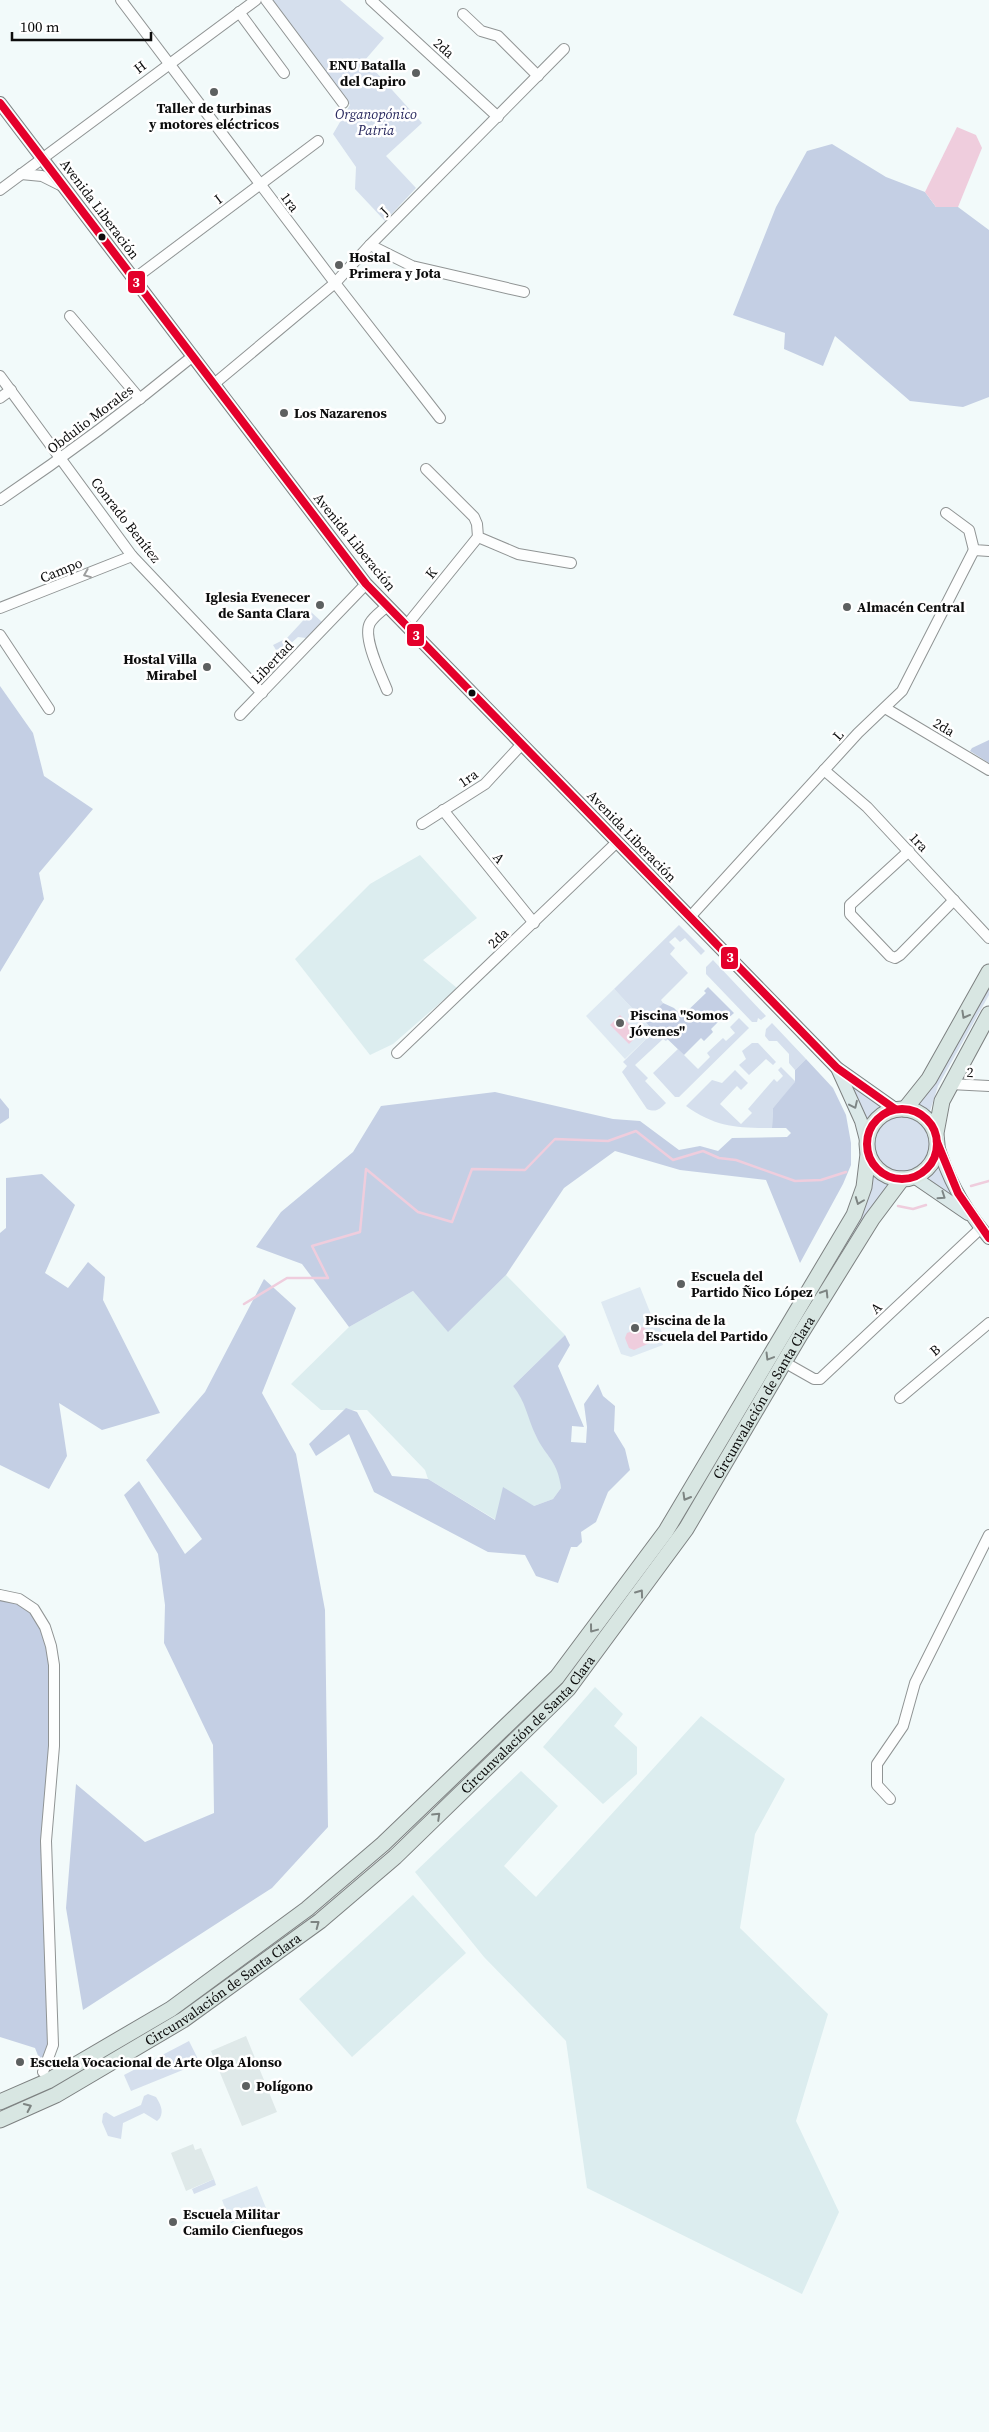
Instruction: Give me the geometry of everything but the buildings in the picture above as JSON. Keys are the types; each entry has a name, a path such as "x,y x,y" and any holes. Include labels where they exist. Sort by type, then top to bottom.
{"highway":[{"path":"989,972 929,1079 900,1109 884,1114 875,1122 869,1132 867,1149 873,1164 881,1172 891,1178 908,1178 924,1172 932,1164 936,1154 942,1101 989,1014"},
{"path":"900,1109 924,1116 937,1138"},
{"name":"Circunvalación de Santa Clara","path":"0,2102 171,2009 307,1909 383,1844 556,1676 666,1531 854,1215 864,1187 867,1149"},
{"name":"Circunvalación de Santa Clara","path":"0,2120 56,2095 183,2020 320,1921 395,1857 568,1689 686,1529 784,1362 872,1219 908,1178"},
{"path":"46,2076 56,2095"}],"main road":[{"name":"Avenida Liberación","path":"0,103 366,584 837,1068 900,1109"},
{"name":"Avenida Liberación","path":"837,1068 861,1121 867,1149"},
{"path":"937,1138 943,1164 970,1215 985,1233"},
{"path":"908,1178 970,1215"}],"street":[{"name":"1ra","path":"121,0 260,185 440,418"},
{"name":"H","path":"0,190 168,63 256,0"},
{"path":"266,0 343,103"},
{"name":"2da","path":"371,0 498,117"},
{"path":"239,12 284,73"},
{"path":"464,14 481,31 498,36 538,76"},
{"name":"J","path":"214,384 335,283 370,245 564,49"},
{"name":"I","path":"134,279 318,141"},
{"path":"21,174 42,176 64,187"},
{"path":"370,245 412,266 524,292"},
{"path":"70,316 140,399"},
{"name":"Obdulio Morales","path":"0,500 62,458 193,356"},
{"name":"Conrado Benítez","path":"0,376 62,458 132,556 262,692"},
{"path":"0,398 11,390"},
{"path":"426,469 474,517 477,524 478,537 518,554 572,563"},
{"path":"946,513 970,530 974,550 989,551"},
{"name":"K","path":"406,626 478,537"},
{"name":"L","path":"690,917 824,770 902,691 974,550"},
{"name":"Campo","path":"0,608 132,556"},
{"name":"Libertad","path":"240,715 366,584"},
{"path":"387,606 371,620 368,629 368,639 387,690"},
{"path":"0,635 4,648 49,709"},
{"name":"2da","path":"884,708 989,770"},
{"name":"1ra","path":"422,824 485,784 522,744"},
{"name":"1ra","path":"824,770 867,807 989,938"},
{"name":"A","path":"443,810 534,923"},
{"name":"2da","path":"397,1053 617,842"},
{"path":"909,851 850,905 850,914 890,956 895,958 954,900"},
{"name":"2","path":"950,1084 989,1086"},
{"name":"A","path":"784,1362 814,1379 820,1379 985,1233"},
{"name":"B","path":"900,1398 989,1323"},
{"path":"890,1799 877,1785 877,1764 903,1726 915,1683 988,1537"},
{"path":"0,1595 19,1600 34,1609 45,1627 52,1646 54,1665 54,1746 46,1841 53,2045 46,2076"}],"shaded area":[{"path":"957,127 976,135 982,148 958,207 936,207 925,192"},
{"path":"832,144 886,177 925,192 936,207 958,207 989,230 989,397 963,407 910,401 835,336 823,366 784,349 785,333 733,315 776,207 807,151"},
{"path":"0,686 33,733 44,776 93,809 39,873 44,899 0,972"},
{"path":"989,740 989,763 970,751 972,748"},
{"path":"420,855 477,918 423,960 457,988 393,1044 370,1055 295,959 370,884"},
{"path":"708,987 734,1013 724,1022 721,1019 711,1029 713,1032 704,1041 701,1038 684,1055 657,1029 654,1031 644,1021 663,1003 674,1008 682,1016 706,993 704,991"},
{"name":"Piscina \"Somos Jóvenes\"","path":"614,989 654,1031 625,1059 586,1016"},
{"path":"620,1015 639,1034 629,1044 610,1025"},
{"path":"806,1059 833,1088 846,1115 851,1143 851,1165 843,1184 800,1263 766,1180 680,1170 615,1151 564,1188 506,1275 448,1332 413,1291 349,1327 302,1264 256,1247 281,1212 353,1152 381,1106 495,1092 613,1119 640,1121 679,1150 700,1146 718,1151 732,1138 787,1137 791,1133 786,1128 772,1128 773,1108 795,1082 795,1070"},
{"path":"0,1098 9,1109 9,1118 0,1124"},
{"path":"42,1174 75,1205 45,1273 68,1288 88,1262 105,1277 103,1300 160,1413 102,1430 59,1403 67,1456 49,1489 0,1465 0,1233 6,1228 6,1178"},
{"path":"506,1275 565,1335 513,1386 523,1399 536,1436 559,1472 561,1488 553,1499 496,1520 428,1479 425,1470 367,1410 321,1410 291,1384 349,1327 413,1291 448,1331"},
{"path":"264,1279 296,1308 262,1393 296,1454 325,1610 328,1827 272,1888 83,2010 66,1908 76,1784 145,1842 214,1813 213,1745 164,1643 165,1605 158,1554 124,1495 139,1481 185,1554 202,1539 146,1460 205,1392"},
{"name":"Piscina de la Escuela del Partido","path":"640,1287 652,1317 656,1316 662,1333 659,1334 663,1345 631,1357 621,1354 601,1302"},
{"path":"643,1327 649,1332 652,1331 655,1337 652,1342 634,1350 629,1348 625,1338 627,1333"},
{"path":"565,1335 570,1345 558,1366 584,1427 572,1426 571,1442 586,1443 587,1427 584,1404 598,1384 603,1396 615,1406 614,1431 625,1449 630,1470 608,1492 596,1522 581,1532 582,1542 577,1547 571,1547 558,1583 536,1576 525,1555 488,1552 374,1492 349,1434 316,1456 309,1444 346,1408 357,1412 392,1476 428,1479 495,1520 503,1487 534,1506 553,1499 561,1488 557,1471 536,1436 524,1404 513,1386"},
{"path":"0,1600 20,1604 33,1615 38,1622 47,1648 50,1666 49,2048 45,2057 39,2058 35,2048 0,2037"},
{"path":"595,1687 623,1714 614,1726 637,1747 637,1774 603,1804 543,1747"},
{"path":"701,1716 785,1779 755,1834 740,1928 828,2014 796,2121 839,2212 802,2294 587,2188 566,2041 484,1957 415,1872 521,1771 558,1806 504,1866 536,1897"},
{"path":"413,1895 466,1953 352,2057 299,1999"},
{"name":"Polígono","path":"246,2036 277,2112 242,2126 211,2051"},
{"path":"193,2144 195,2150 201,2148 214,2179 186,2191 171,2153"},
{"path":"257,2186 266,2208 231,2223 222,2200"}],"green space":[{"name":"Organopónico Patria","path":"273,0 340,0 384,38 365,60 422,123 386,156 416,188 385,221 355,189 356,167 333,134 350,105"},
{"path":"311,612 322,622 306,638 298,637 290,644 276,650 273,645 287,638"},
{"path":"679,925 705,951 701,955 685,938 680,942 675,937 669,942 675,948 670,954 688,973 661,1000 663,1003 644,1021 614,989"},
{"path":"713,960 766,1016 761,1020 758,1018 757,1022 752,1022 706,974 706,967"},
{"path":"989,987 989,995 938,1086 930,1111 915,1102 934,1083"},
{"path":"739,1018 749,1028 679,1097 675,1097 653,1073 678,1049 698,1069 710,1057 707,1053 723,1038 726,1041 735,1033 730,1027"},
{"path":"772,1023 806,1059 795,1070 789,1063 789,1054 777,1041 769,1041 765,1036 766,1029"},
{"path":"657,1028 668,1039 666,1041 663,1039 635,1065 648,1078 645,1081 666,1103 660,1109 653,1111 647,1109 622,1072 627,1066 623,1062"},
{"path":"752,1043 758,1043 776,1062 773,1065 766,1059 749,1075 739,1065 746,1059 742,1051"},
{"path":"781,1067 796,1082 773,1108 772,1128 748,1128 727,1125 707,1118 686,1106 712,1080 722,1083 735,1070 748,1083 741,1090 737,1086 720,1104 741,1124 752,1113 748,1109 774,1079 777,1082 783,1076 778,1070"},
{"path":"847,1080 883,1104 866,1121"},
{"path":"902,1114 913,1116 926,1127 931,1143 929,1154 918,1167 902,1172 891,1170 878,1159 873,1143 875,1132 886,1119"},
{"path":"939,1165 957,1201 924,1180"},
{"path":"874,1175 888,1184 806,1313 802,1310 858,1218"},
{"path":"189,2041 200,2063 131,2091 124,2075"},
{"path":"148,2094 156,2097 159,2102 162,2110 160,2118 157,2121 144,2113 123,2123 121,2139 108,2136 102,2122 103,2114 106,2112 114,2117 141,2105 144,2096"},
{"path":"214,2179 216,2185 194,2194 192,2189"}],"waterway":[{"path":"244,1304 287,1278 328,1278 312,1246 360,1232 366,1169 418,1212 452,1222 472,1169 525,1170 555,1139 608,1141 636,1131 673,1160 703,1151 719,1158 736,1160 795,1181 821,1180 846,1172"},
{"path":"971,1186 989,1181"},
{"path":"898,1206 913,1209 926,1205"}],"transit line":[{"name":"3","path":"0,103 366,584 837,1068 895,1109"},
{"name":"3","path":"902,1109 915,1112 927,1119 934,1131 937,1144 934,1157 927,1169 915,1176 902,1179 889,1176 877,1169 870,1157 867,1144 870,1131 877,1119 889,1112 902,1109"},
{"name":"3","path":"937,1142 958,1193 989,1238"}],"place":[{"name":"ENU Batalla del Capiro","path":"416,73"},
{"name":"Taller de turbinas y motores eléctricos","path":"214,92"},
{"name":"Hostal Primera y Jota","path":"339,265"},
{"name":"Los Nazarenos","path":"284,413"},
{"name":"Iglesia Evenecer de Santa Clara","path":"320,605"},
{"name":"Almacén Central","path":"847,607"},
{"name":"Hostal Villa Mirabel","path":"207,667"},
{"name":"Piscina \"Somos Jóvenes\"","path":"620,1023"},
{"name":"Escuela del Partido Ñico López","path":"681,1284"},
{"name":"Piscina de la Escuela del Partido","path":"635,1328"},
{"name":"Escuela Vocacional de Arte Olga Alonso","path":"20,2062"},
{"name":"Polígono","path":"246,2086"},
{"name":"Escuela Militar Camilo Cienfuegos","path":"173,2222"}]}
